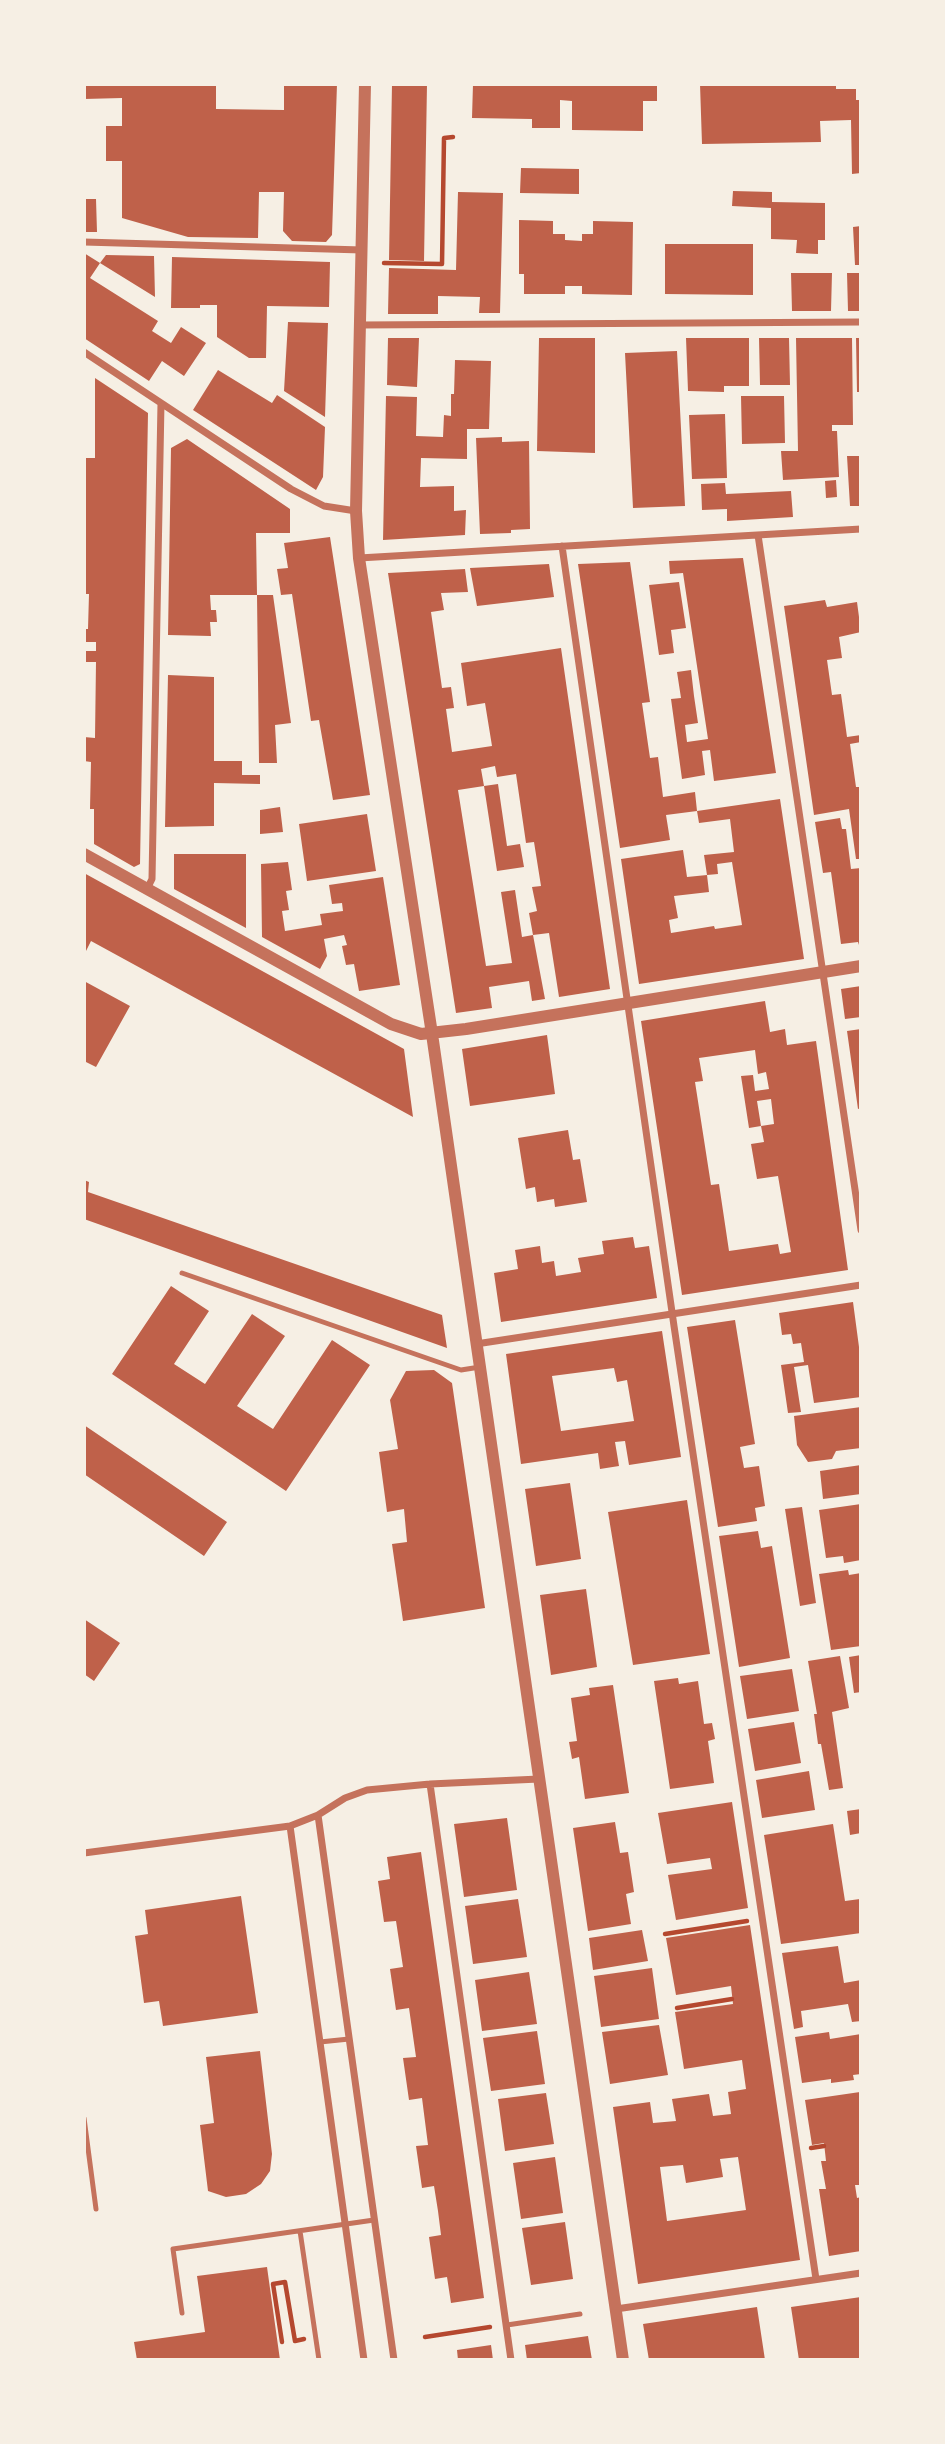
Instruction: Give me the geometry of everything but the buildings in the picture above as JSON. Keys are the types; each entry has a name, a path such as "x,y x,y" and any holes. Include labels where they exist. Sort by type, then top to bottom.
{"street":[{"path":"365,84 356,511 359,558 432,1034 624,2360"},
{"path":"84,242 362,250"},
{"path":"360,325 861,322"},
{"path":"84,352 309,499 334,509 356,511"},
{"path":"147,889 152,879 160,403"},
{"path":"359,558 861,529"},
{"path":"758,535 861,1230"},
{"path":"562,546 816,2279"},
{"path":"84,854 391,1024 421,1034 861,966"},
{"path":"477,1344 861,1285"},
{"path":"84,1853 290,1826 318,1815 336,1802 367,1790 540,1779"},
{"path":"430,1784 511,2360"},
{"path":"318,1815 394,2360"},
{"path":"290,1826 363,2360"},
{"path":"616,2309 861,2273"}],"lane":[{"path":"182,1273 461,1370 480,1367"},
{"path":"320,2042 349,2039"},
{"path":"84,2118 96,2209"},
{"path":"182,2313 173,2249 374,2220"},
{"path":"300,2231 319,2357"},
{"path":"506,2325 580,2314"}],"path":[{"path":"384,263 443,264 444,138 453,137"},
{"path":"665,1934 762,1918"},
{"path":"677,2008 732,1999"},
{"path":"282,2342 273,2284 285,2282 295,2340 307,2339 309,2354 319,2357"},
{"path":"425,2337 492,2327"}]}
